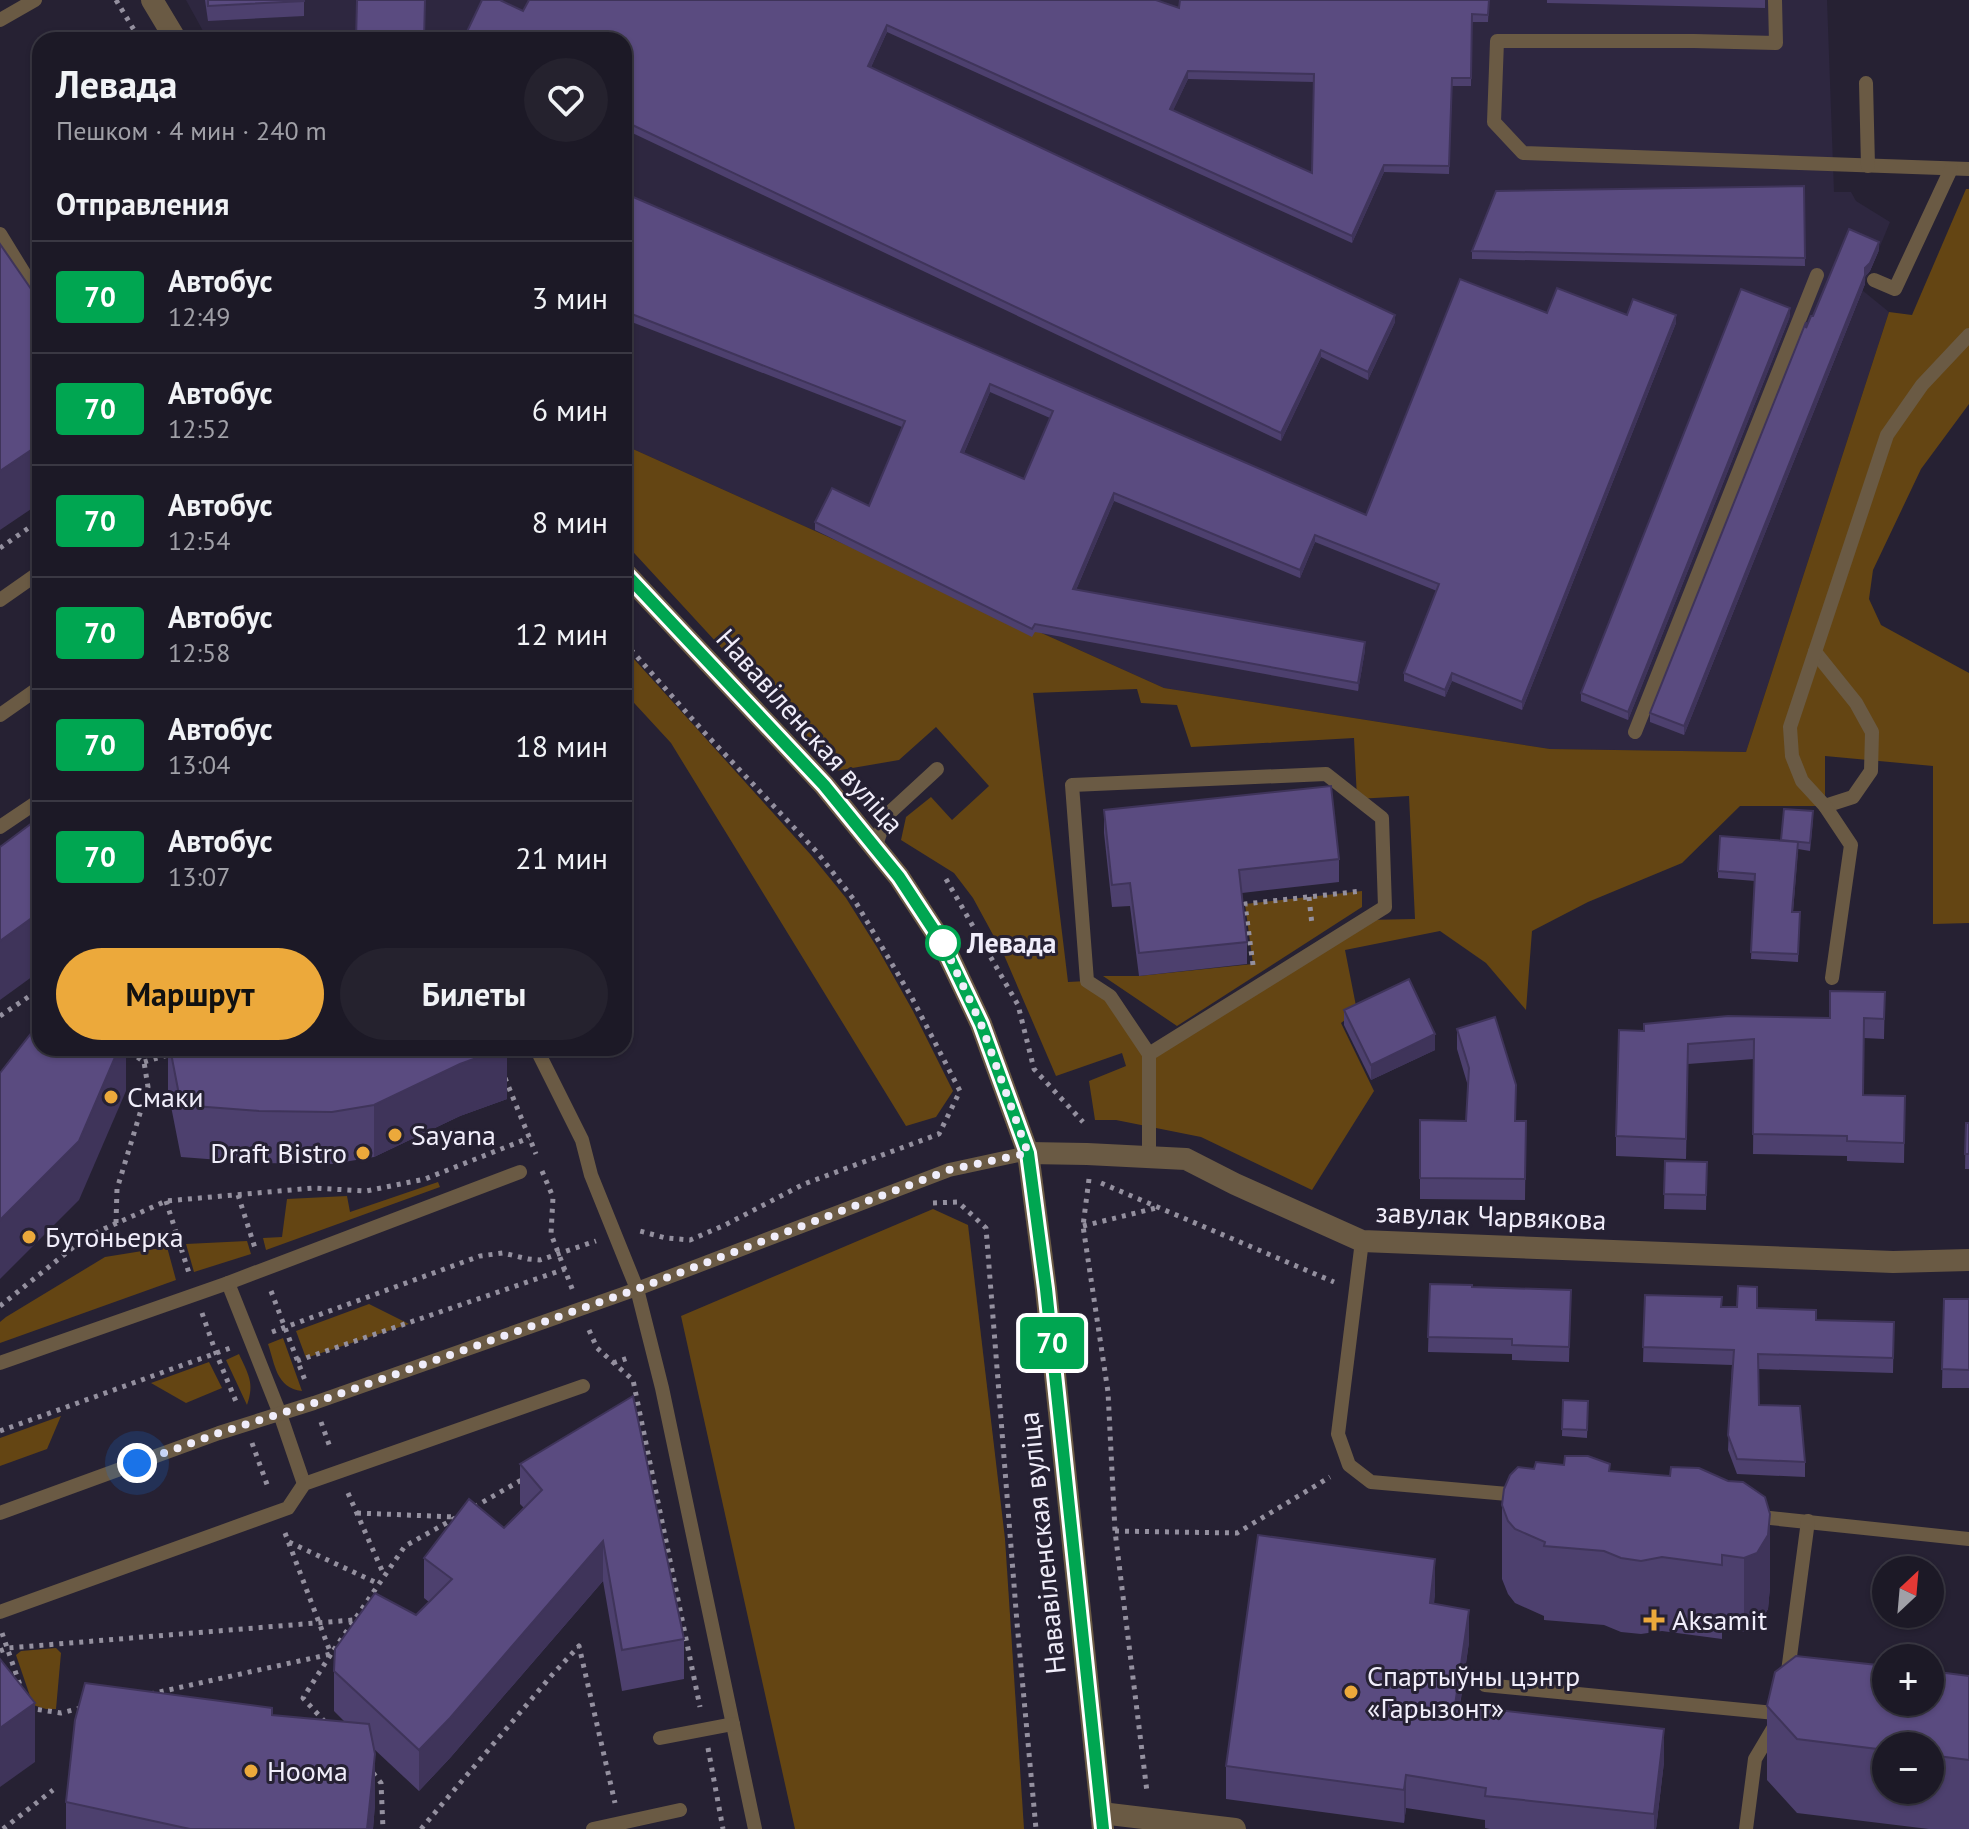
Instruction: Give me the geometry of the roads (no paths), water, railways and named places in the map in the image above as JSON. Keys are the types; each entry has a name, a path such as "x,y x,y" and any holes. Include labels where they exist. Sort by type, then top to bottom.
{"street":[{"path":"152,0 171,32"},
{"name":"Нававіленская вуліца","path":"632,581 824,785 899,877 943,944 981,1024 1028,1153 1048,1305 1102,1821"},
{"name":"завулак Чарвякова","path":"1028,1153 1186,1159 1362,1241 1893,1262 1969,1260"},
{"path":"1102,1821 1150,1818 1235,1829"}],"lane":[{"path":"0,20 35,0"},
{"path":"1775,0 1776,43 1497,41 1494,122 1523,153 1969,169"},
{"path":"1866,83 1868,166"},
{"path":"1874,280 1895,289 1951,169"},
{"path":"0,234 32,286"},
{"path":"1635,732 1817,275"},
{"path":"1832,978 1851,845 1825,806 1802,781 1792,756 1790,727 1887,435 1922,385 1969,335"},
{"path":"0,600 32,578"},
{"path":"1815,652 1856,703 1872,732 1871,771 1853,797 1825,806"},
{"path":"0,715 32,693"},
{"path":"875,848 886,816 937,769"},
{"path":"1149,1054 1385,907 1382,818 1326,774 1072,785 1087,981 1110,996 1149,1054 1149,1157"},
{"path":"0,827 32,805"},
{"path":"540,1056 582,1140 591,1175 637,1289 755,1829"},
{"path":"0,1513 219,1433 637,1289 949,1170 1028,1153"},
{"path":"0,1363 228,1283 520,1172"},
{"path":"1362,1241 1338,1434 1349,1465 1371,1482 1527,1496"},
{"path":"228,1283 304,1484"},
{"path":"0,1612 288,1508 304,1484 583,1386"},
{"path":"1730,1514 1969,1539"},
{"path":"1746,1829 1755,1759 1782,1714 1808,1521"},
{"path":"1485,1685 1797,1715"},
{"path":"660,1738 733,1724"},
{"path":"593,1829 621,1826 680,1810"}],"place":[{"name":"Левада","path":"943,943"},
{"name":"Смаки","path":"111,1097"},
{"name":"Sayana","path":"395,1135"},
{"name":"Draft Bistro","path":"363,1153"},
{"name":"Бутоньерка","path":"29,1237"},
{"name":"Aksamit","path":"1654,1620"},
{"name":"Спартыўны цэнтр «Гарызонт»","path":"1351,1692"},
{"name":"Ноома","path":"251,1771"}]}
